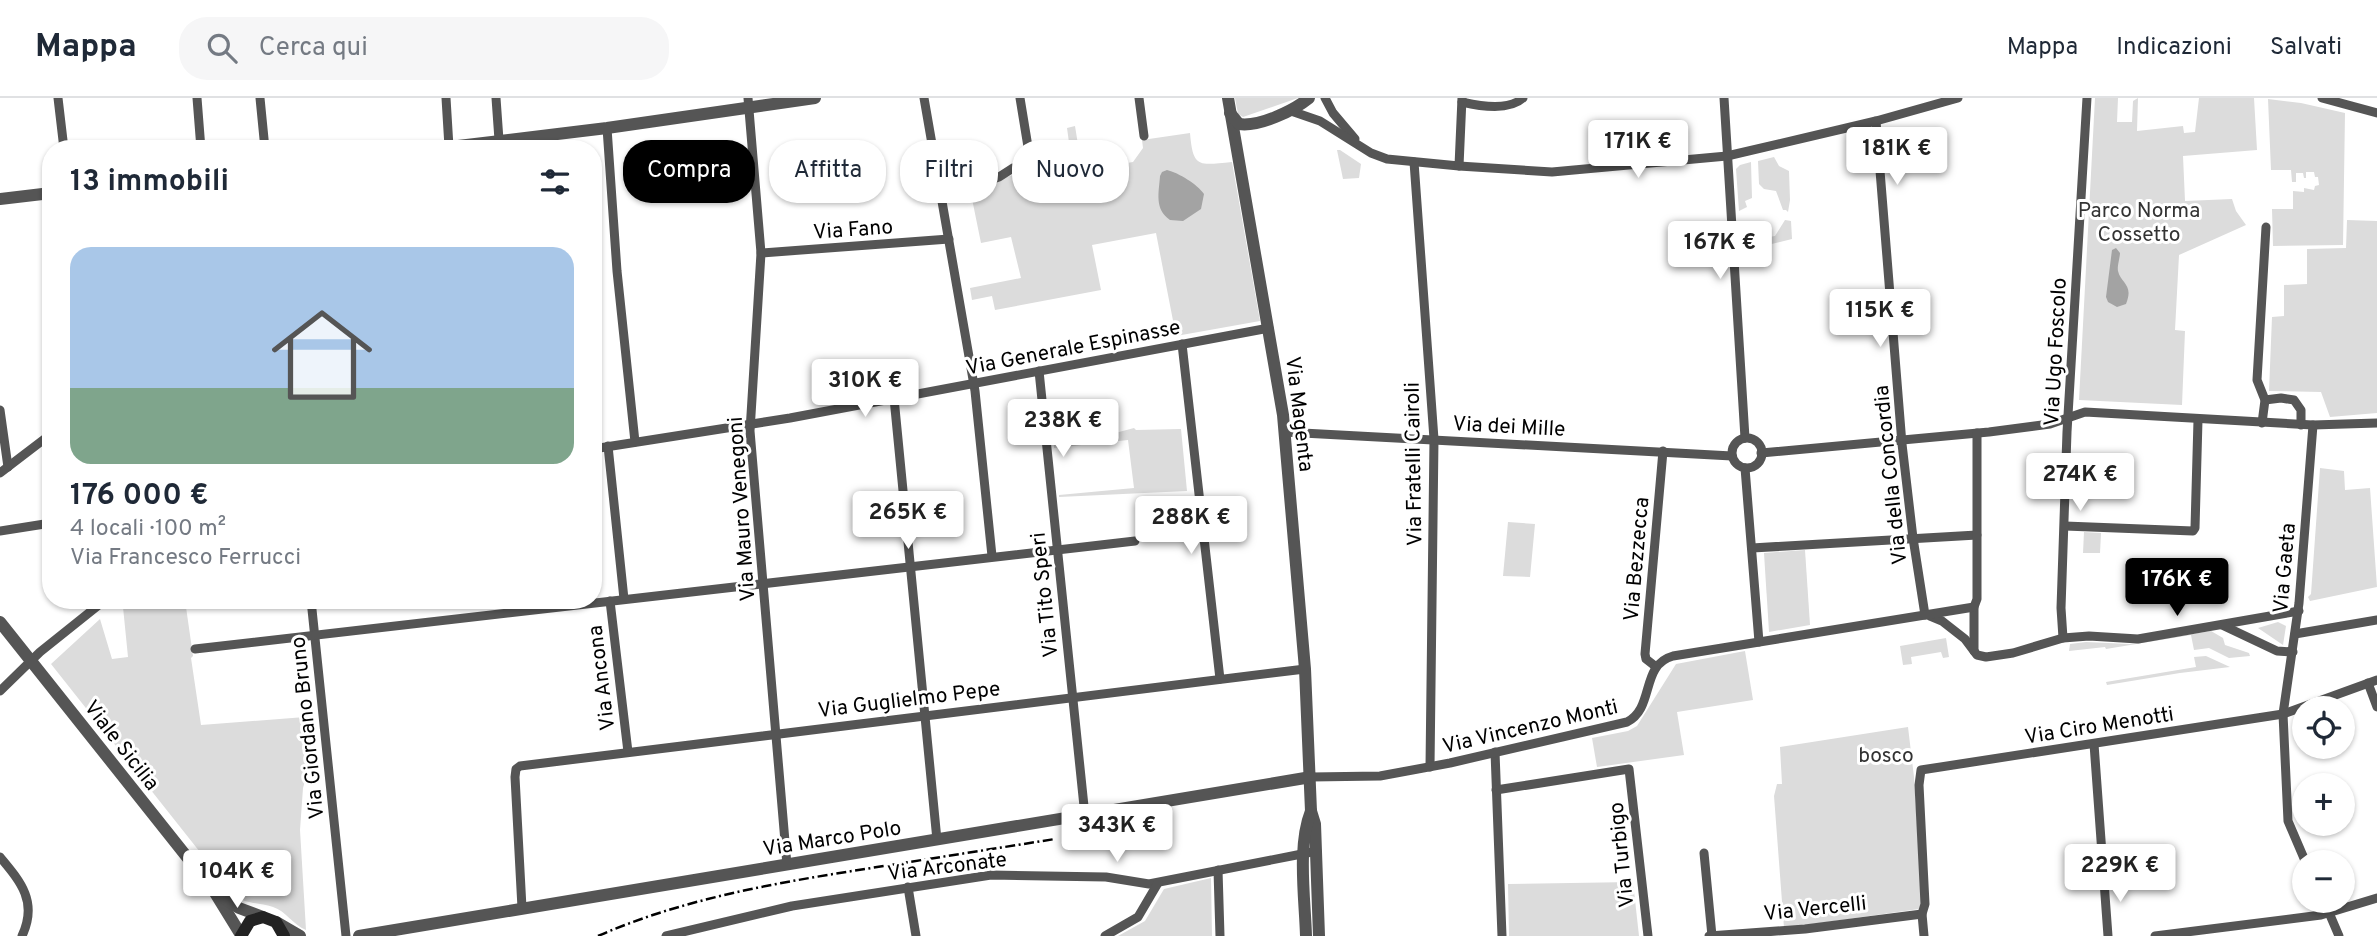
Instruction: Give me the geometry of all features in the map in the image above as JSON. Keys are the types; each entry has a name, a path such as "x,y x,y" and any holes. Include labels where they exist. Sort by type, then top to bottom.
{"main road":[{"path":"241,936 250,921 263,917 276,922 284,936"}],"street":[{"path":"58,98 63,140"},
{"path":"197,98 200,140"},
{"path":"260,98 264,140"},
{"path":"446,98 449,140"},
{"path":"496,98 499,140 607,128 749,103 814,98"},
{"path":"924,98 932,140"},
{"path":"998,177 1013,168 1031,164 1020,98"},
{"path":"1139,98 1144,136"},
{"name":"Via Magenta","path":"1228,98 1269,328 1284,432 1305,669 1311,811 1315,819 1306,936"},
{"path":"1237,151 1239,136 1251,125 1291,111 1309,98"},
{"path":"1325,98 1333,113 1361,145"},
{"path":"1724,98 1745,438"},
{"path":"1291,111 1320,121 1380,157 1459,166 1560,172 1727,156 1876,121 1958,98"},
{"name":"Via Ugo Foscolo","path":"2063,638 2061,608 2068,417 2087,98"},
{"path":"2322,98 2377,113"},
{"path":"1459,166 1462,100 1504,106 1522,99"},
{"name":"Via Mauro Venegoni","path":"749,103 761,253 750,425 787,865"},
{"path":"1230,113 1239,124 1251,125"},
{"name":"Via della Concordia","path":"1876,121 1902,440 1925,615"},
{"path":"607,128 617,271 635,442"},
{"path":"544,135 544,140"},
{"name":"Via Fratelli Cairoli","path":"1414,162 1434,439 1430,766"},
{"path":"0,199 42,194"},
{"path":"943,203 974,383 992,556"},
{"path":"2262,423 2265,400 2257,380 2266,228"},
{"name":"Via Fano","path":"761,253 948,239"},
{"name":"Via Generale Espinasse","path":"602,447 750,425 1269,328"},
{"path":"1182,344 1220,679"},
{"name":"Via Tito Speri","path":"1039,371 1085,816"},
{"path":"894,398 937,840"},
{"path":"2265,400 2294,400 2302,414 2301,425"},
{"path":"0,410 4,470"},
{"path":"1761,453 2050,424 2085,412 2301,425 2377,423"},
{"path":"2065,526 2191,532 2195,530 2198,419"},
{"name":"Via Gaeta","path":"2300,850 2288,821 2283,714 2298,611 2313,425"},
{"name":"Via dei Mille","path":"1284,432 1732,456"},
{"path":"1974,651 1977,433"},
{"path":"1745,438 1755,441 1761,453 1758,463 1745,468 1737,464 1732,456 1735,443 1745,438"},
{"path":"4,470 42,441"},
{"name":"Via Ancona","path":"608,446 624,599"},
{"name":"Via Bezzecca","path":"1656,666 1646,659 1645,654 1663,451"},
{"path":"1745,468 1759,642"},
{"path":"0,531 42,524"},
{"path":"1752,548 1977,535"},
{"path":"602,601 1135,541"},
{"name":"Via Ancona","path":"610,601 628,752"},
{"path":"1656,666 1673,656 1925,615 1976,603"},
{"path":"0,691 31,660 94,609"},
{"name":"Via Giordano Bruno","path":"312,609 346,936"},
{"path":"195,649 513,609"},
{"path":"1925,615 1942,621 1965,639 1981,657 1986,657 2013,653 2063,638 2089,636 2138,639 2298,611"},
{"path":"2249,637 2251,623 2258,619"},
{"path":"2295,634 2377,620"},
{"name":"Viale Sicilia","path":"0,622 214,891 241,936"},
{"path":"2221,625 2275,651 2293,652"},
{"name":"Via Vincenzo Monti","path":"1311,777 1380,776 1631,721 1642,707 1656,666"},
{"name":"Via Guglielmo Pepe","path":"522,908 515,777 518,767 1305,669"},
{"path":"2373,682 2377,707"},
{"name":"Via Ciro Menotti","path":"1922,914 1925,904 1919,785 1921,770 2283,714 2373,682"},
{"path":"2094,744 2108,936"},
{"path":"1495,752 1502,936"},
{"name":"Via Turbigo","path":"1496,790 1629,769 1648,936"},
{"name":"Via Marco Polo","path":"359,936 1311,777"},
{"name":"Via Magenta","path":"1311,852 1319,936"},
{"name":"Via Arconate","path":"666,936 794,905 995,875 1106,877 1144,884 1158,883 1311,852"},
{"name":"Via Vercelli","path":"1704,853 1710,936 1805,929 1922,914"},
{"path":"0,856 26,892 28,914 22,936"},
{"path":"1218,870 1220,936"},
{"path":"1105,936 1138,916 1158,883"},
{"path":"908,887 916,936"},
{"name":"Viale Sicilia","path":"214,891 239,908 263,917"},
{"path":"2355,905 2377,898"},
{"path":"2158,936 2329,913 2339,936"},
{"path":"1922,914 1924,936"},
{"path":"276,922 300,936"}],"green space":[{"path":"1235,98 1298,98 1243,117 1238,114"},
{"name":"Parco Norma Cossetto","path":"2095,98 2118,98 2117,122 2132,122 2133,101 2138,98 2137,131 2183,126 2184,133 2195,132 2199,98 2254,98 2257,150 2183,156 2185,201 2232,199 2236,211 2246,225 2179,255 2175,330 2185,331 2182,405 2079,400"},
{"path":"2268,99 2345,113 2343,245 2273,246 2272,209 2293,209 2293,191 2304,192 2304,188 2314,190 2315,186 2319,185 2314,172 2306,172 2306,178 2303,173 2296,173 2296,182 2292,182 2291,170 2271,170"},
{"path":"1075,126 1077,140 1069,140 1067,128"},
{"path":"1190,133 1193,153 1200,162 1232,162 1260,321 1176,336 1156,233 1092,245 1101,290 995,310 992,296 972,300 970,288 1021,278 1011,237 981,243 973,203 998,203 998,180 1012,175 1012,203 1129,203 1129,163 1133,162 1143,148 1142,140"},
{"path":"1337,150 1361,164 1359,178 1343,179"},
{"path":"1774,157 1779,166 1789,171 1788,212 1783,210 1776,191 1764,189 1759,184 1758,161"},
{"path":"1751,162 1752,198 1745,201 1747,207 1739,211 1736,169"},
{"path":"1785,220 1791,221 1792,239 1763,246 1761,242 1775,236"},
{"path":"2347,220 2377,221 2377,413 2330,417 2321,392 2269,391 2272,317 2284,316 2284,285 2307,284 2307,249 2346,248"},
{"path":"1134,428 1181,429 1187,491 1059,497 1134,488 1128,440 1054,448 1054,441"},
{"path":"2320,468 2344,471 2345,490 2370,488 2377,587 2310,601 2308,597 2311,594"},
{"path":"1508,522 1535,524 1530,577 1503,576"},
{"path":"2084,532 2101,533 2100,553 2083,553"},
{"path":"1805,550 1810,625 1769,632 1764,553"},
{"path":"123,609 186,609 201,725 305,717 310,764 303,788 300,830 306,930 278,909 234,895 51,664 100,619 112,659 128,657"},
{"path":"2278,622 2286,626 2283,645 2258,628"},
{"path":"2211,631 2223,638 2225,645 2249,653 2250,656 2229,658 2209,648 2194,650 2191,635 2106,649 2069,651 2070,644 2130,644"},
{"path":"1946,638 1949,657 1943,658 1941,652 1911,657 1912,664 1903,665 1900,646"},
{"path":"1745,651 1753,700 1677,712 1684,755 1597,767 1592,738 1628,731 1637,726 1676,664"},
{"path":"2206,656 2230,667 2107,685 2106,682 2196,667 2194,657"},
{"name":"bosco","path":"1908,727 1922,903 1919,909 1784,928 1774,796 1777,784 1782,784 1780,747"},
{"path":"1211,878 1212,936 1118,936 1145,921 1164,889"},
{"path":"1633,882 1639,936 1509,936 1508,884"}],"shaded area":[{"path":"1167,170 1187,179 1204,194 1201,209 1183,221 1170,220 1160,205 1160,176"},
{"path":"2116,248 2120,253 2118,271 2129,292 2126,304 2117,307 2108,302 2106,297 2112,250"}],"railway":[{"path":"598,936 662,912 729,894 831,874 1055,839"}]}
